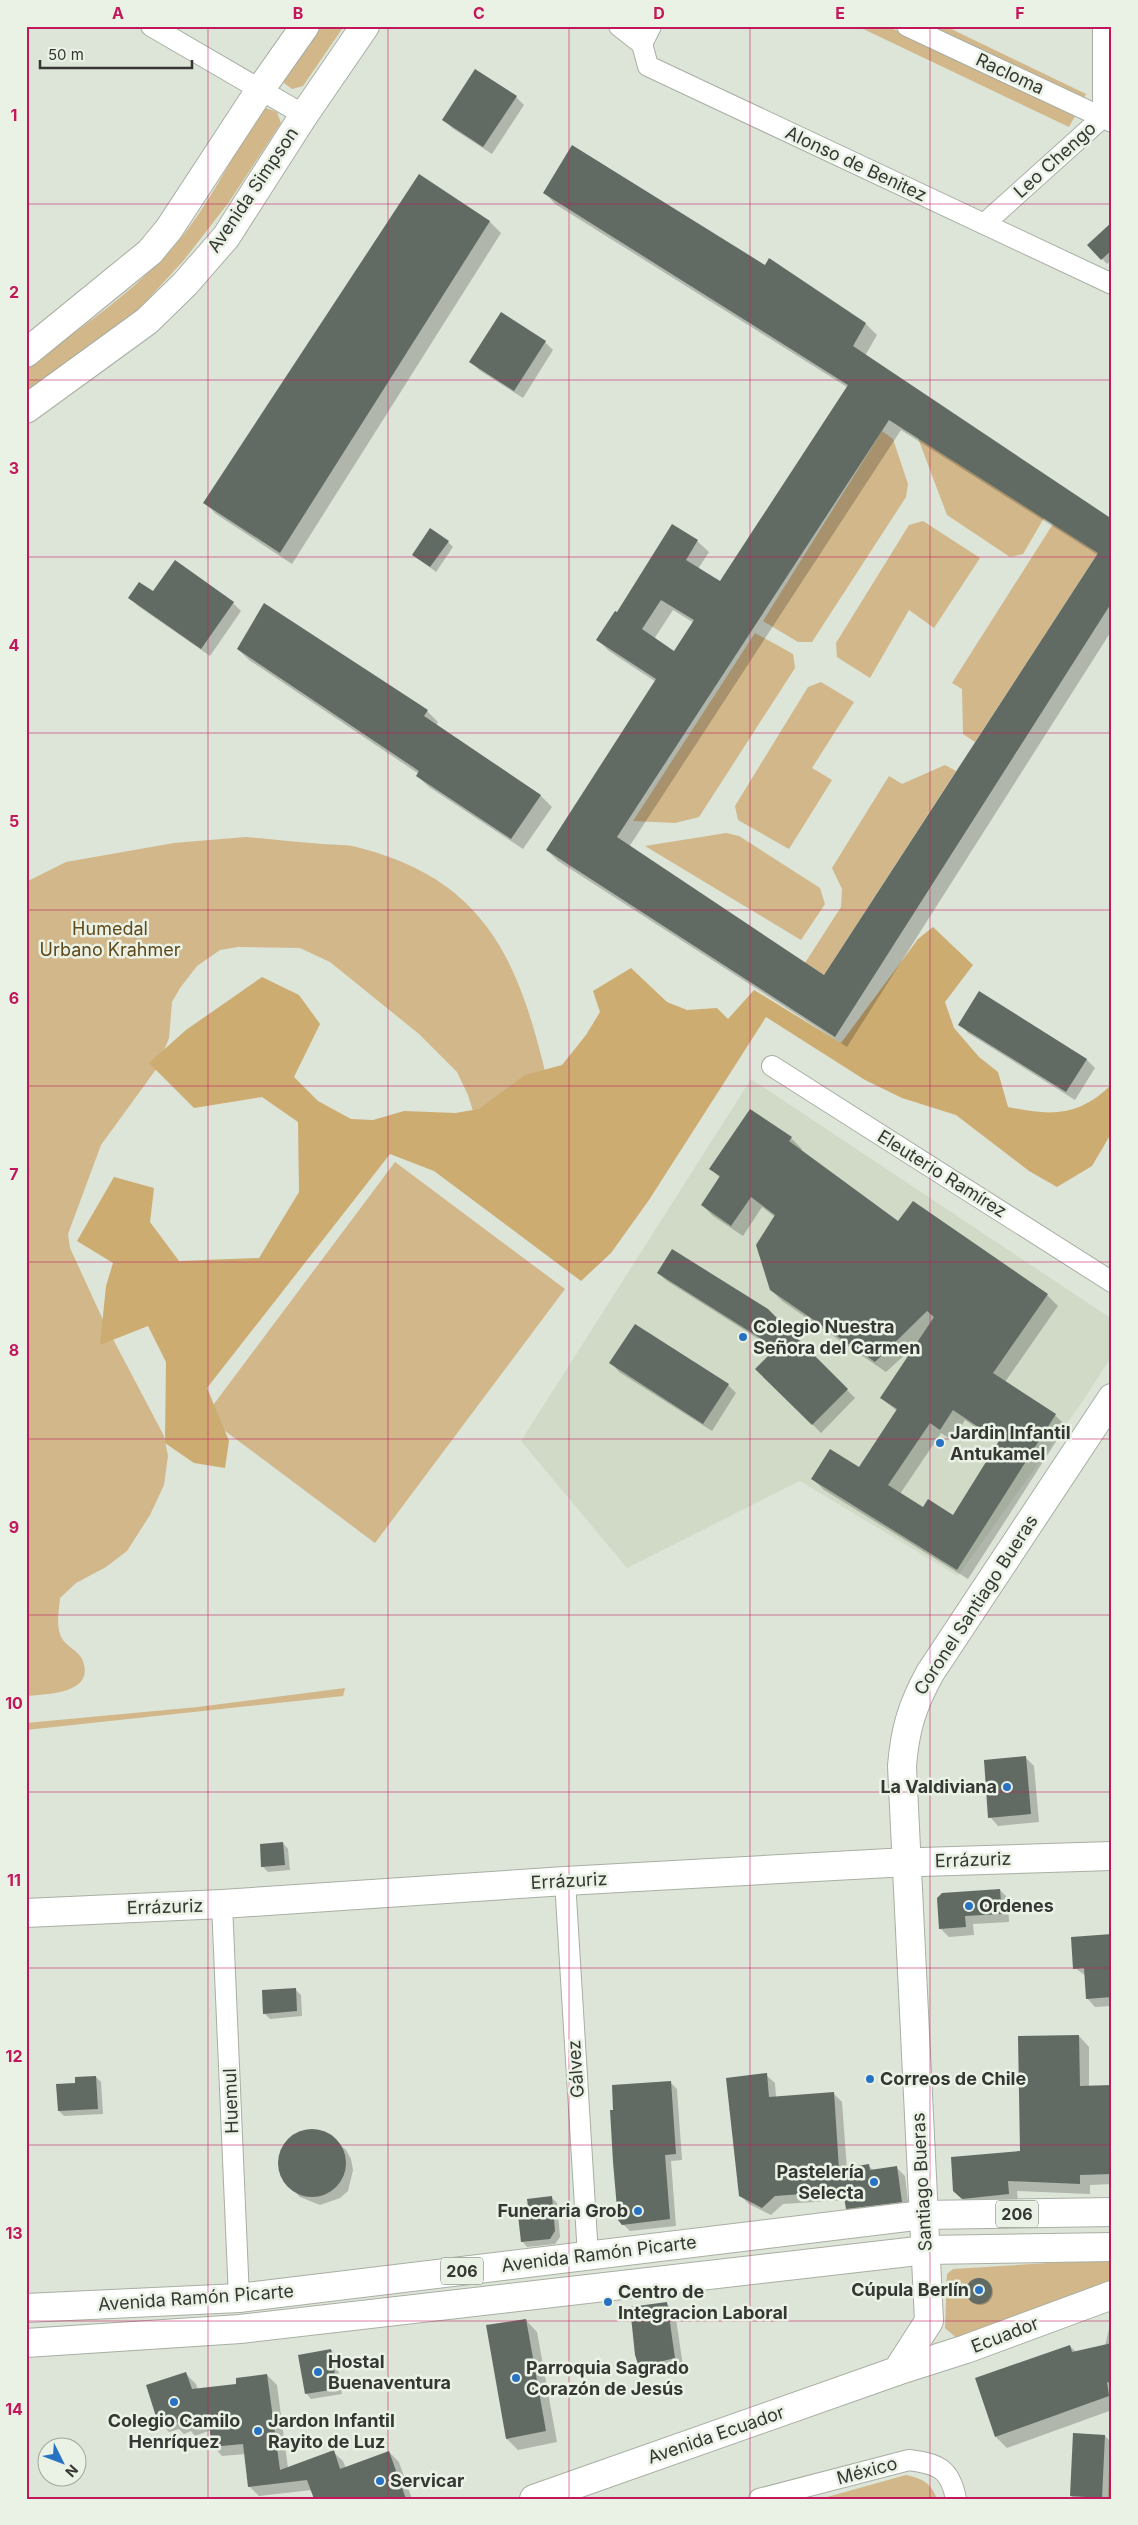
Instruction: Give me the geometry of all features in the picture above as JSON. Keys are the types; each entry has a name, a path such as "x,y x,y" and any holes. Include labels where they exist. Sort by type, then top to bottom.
{"main road":[{"path":"26,353 150,252 169,229 207,175 260,90 305,26"},
{"name":"Avenida Simpson","path":"26,409 147,321 185,284 226,237 304,115 365,26"},
{"name":"Coronel Santiago Bueras","path":"908,1863 902,1766 905,1733 914,1702 930,1673 1007,1554 1112,1398"},
{"name":"Errázuriz","path":"26,1913 222,1904 565,1881 908,1863 1112,1856"},
{"name":"Santiago Bueras","path":"908,1863 929,2321"},
{"name":"Avenida Ramón Picarte","path":"26,2308 239,2298 923,2215 1112,2212"},
{"name":"Avenida Ramón Picarte","path":"26,2343 240,2329 926,2250 1112,2247"},
{"name":"Ecuador","path":"898,2371 966,2349 1112,2295"},
{"path":"898,2371 929,2321 943,2336 966,2349"},
{"name":"Avenida Ecuador","path":"534,2499 898,2371"}],"street":[{"path":"150,26 304,115"},
{"name":"Alonso de Benitez","path":"619,26 647,35 648,66 1112,284"},
{"name":"Racloma","path":"907,26 1107,120"},
{"name":"Leo Chengo","path":"984,224 1107,120 1103,26"},
{"name":"Eleuterio Ramírez","path":"772,1066 1112,1282"},
{"name":"Gálvez","path":"565,1881 588,2256"},
{"name":"Huemul","path":"222,1904 239,2298"},
{"name":"México","path":"759,2499 909,2460 934,2463 953,2482 956,2499"}],"shaded area":[{"path":"933,927 973,965 945,1002 954,1028 979,1057 998,1072 1008,1107 1038,1112 1064,1111 1088,1103 1112,1084 1112,1132 1092,1166 1057,1187 1029,1171 956,1115 902,1098 865,1080 766,1017 649,1200 611,1253 581,1281 434,1171 390,1154 207,1388 229,1441 225,1468 194,1463 165,1443 166,1362 148,1326 100,1345 106,1286 113,1263 77,1241 114,1177 154,1188 150,1222 179,1261 259,1258 299,1192 298,1122 262,1097 194,1108 149,1063 186,1030 262,977 299,995 320,1024 294,1077 318,1101 351,1119 373,1120 404,1111 455,1113 479,1109 525,1075 562,1065 586,1035 600,1012 593,991 631,968 667,1002 687,1010 717,1008 728,1019 754,990 841,1043 918,939"},
{"name":"Colegio Nuestra Señora del Carmen","path":"751,1079 1112,1319 1112,1356 1080,1405 958,1576 800,1481 627,1568 521,1441"}],"green space":[{"path":"313,26 344,26 303,86 292,89 284,83 281,75"},
{"path":"857,26 887,26 1075,116 1069,127"},
{"path":"919,26 945,26 1086,94 1081,104"},
{"path":"266,108 277,112 281,123 229,202 184,260 141,307 26,395 26,368 118,299 152,269 182,237 217,185 259,111"},
{"path":"882,431 893,439 908,484 906,497 812,642 798,642 763,621"},
{"path":"918,438 1044,518 1023,554 1010,557 947,515"},
{"path":"923,521 980,558 934,628 909,610 870,678 837,657 836,643 909,525"},
{"path":"1053,524 1098,553 975,742 963,734 962,689 952,683"},
{"path":"755,633 793,654 795,668 699,817 675,823 633,821"},
{"path":"821,682 854,702 812,768 832,780 789,849 738,820 735,806 808,687"},
{"path":"945,765 956,771 824,975 805,963 841,907 842,889 832,868 889,776 902,784"},
{"path":"726,833 739,836 820,888 825,904 801,940 645,846"},
{"name":"Humedal Urbano Krahmer","path":"246,837 355,847 408,864 446,886 476,913 499,945 517,981 531,1021 554,1110 485,1149 468,1095 457,1072 419,1034 330,962 300,948 238,947 220,950 197,966 172,1002 169,1038 157,1068 101,1145 68,1234 70,1248 104,1322 164,1436 168,1456 164,1485 150,1515 127,1551 106,1567 76,1583 60,1598 59,1630 63,1640 82,1659 85,1671 83,1679 76,1686 68,1690 26,1696 26,882 66,862 174,843"},
{"path":"395,1162 565,1289 375,1543 205,1416"},
{"path":"345,1688 343,1696 26,1730 26,1723 198,1707"},
{"path":"1112,2259 1112,2285 959,2340 945,2328 947,2274 953,2269"},
{"path":"1111,2413 1112,2499 1108,2499"},
{"path":"906,2475 917,2478 929,2485 937,2499 820,2499"}],"building":[{"path":"475,69 517,96 483,147 442,120"},
{"path":"572,145 765,265 769,258 866,323 853,346 1112,519 1112,602 835,1037 546,850 656,679 596,640 615,611 617,612 672,524 698,540 686,560 720,581 848,385 543,193","holes":["889,420 1098,553 824,975 617,837","661,600 694,620 674,651 642,629"]},
{"path":"419,174 490,221 280,553 203,503"},
{"path":"1112,222 1112,250 1101,260 1087,245"},
{"path":"501,312 546,341 514,391 469,362"},
{"path":"430,528 449,541 430,567 412,555"},
{"path":"175,560 234,602 201,649 128,598 139,582 153,591"},
{"path":"264,603 428,710 424,716 541,795 511,839 416,776 419,771 237,649"},
{"path":"979,991 1087,1059 1066,1092 958,1025"},
{"path":"750,1109 792,1137 789,1141 898,1221 913,1201 1048,1294 993,1373 1056,1414 957,1570 811,1479 830,1449 859,1467 897,1409 880,1398 934,1317 927,1311 875,1362 770,1290 756,1245 775,1215 751,1197 731,1226 701,1205 720,1176 709,1169","holes":["953,1410 999,1441 953,1515 928,1499 923,1507 888,1485 930,1423 940,1430"]},
{"path":"672,1249 768,1309 848,1389 812,1425 755,1369 776,1348 657,1273"},
{"path":"635,1324 729,1384 703,1424 609,1363"},
{"name":"La Valdiviana","path":"1026,1756 1031,1814 988,1818 984,1760"},
{"path":"283,1842 285,1865 261,1867 260,1844"},
{"name":"Ordenes","path":"1000,1889 1002,1914 965,1916 966,1927 939,1929 937,1898 942,1893"},
{"path":"1112,1934 1112,1997 1086,1999 1084,1968 1073,1969 1071,1937"},
{"path":"296,1988 297,2011 263,2014 262,1990"},
{"path":"1079,2035 1080,2086 1112,2085 1112,2174 1080,2175 1080,2184 1008,2181 1009,2194 962,2199 953,2191 951,2157 1020,2151 1018,2036"},
{"path":"767,2073 769,2097 834,2092 839,2169 869,2164 870,2170 897,2166 902,2202 846,2209 843,2191 775,2196 762,2208 739,2196 726,2078"},
{"path":"96,2076 98,2109 58,2111 56,2084 75,2083 75,2077"},
{"path":"671,2081 676,2154 665,2155 670,2219 622,2225 618,2220 613,2162 610,2110 613,2110 612,2085"},
{"path":"312,2129 325,2132 336,2139 343,2150 346,2163 343,2176 336,2187 325,2194 312,2197 299,2194 288,2187 281,2176 278,2163 281,2150 288,2139 299,2132"},
{"path":"552,2196 555,2231 550,2239 521,2242 518,2215 529,2214 527,2199"},
{"name":"Cúpula Berlín","path":"979,2278 988,2282 992,2291 988,2300 979,2304 970,2300 966,2291 970,2282"},
{"path":"667,2302 675,2358 639,2367 635,2355 630,2307"},
{"name":"Parroquia Sagrado Corazón de Jesús","path":"526,2319 546,2431 506,2439 486,2325"},
{"path":"1112,2343 1112,2384 1107,2382 1109,2396 995,2437 975,2378 1070,2345 1072,2352"},
{"name":"Hostal Buenaventura","path":"331,2349 337,2389 305,2394 298,2355"},
{"path":"186,2372 192,2389 236,2384 236,2378 267,2374 280,2470 334,2450 340,2469 389,2451 406,2499 314,2499 307,2480 248,2487 243,2444 211,2447 209,2418 184,2427 182,2421 173,2424 171,2419 158,2423 146,2385"},
{"path":"1073,2433 1105,2435 1102,2498 1070,2496"}],"place":[{"name":"Colegio Nuestra Señora del Carmen","path":"743,1337"},
{"name":"Jardin Infantil Antukamel","path":"940,1443"},
{"name":"La Valdiviana","path":"1007,1787"},
{"name":"Ordenes","path":"969,1906"},
{"name":"Correos de Chile","path":"870,2079"},
{"name":"Pastelería Selecta","path":"874,2182"},
{"name":"Funeraria Grob","path":"638,2211"},
{"name":"Cúpula Berlín","path":"979,2290"},
{"name":"Centro de Integracion Laboral","path":"608,2302"},
{"name":"Hostal Buenaventura","path":"318,2372"},
{"name":"Parroquia Sagrado Corazón de Jesús","path":"516,2378"},
{"name":"Colegio Camilo Henríquez","path":"174,2402"},
{"name":"Jardon Infantil Rayito de Luz","path":"258,2431"},
{"name":"Servicar","path":"380,2481"}]}
